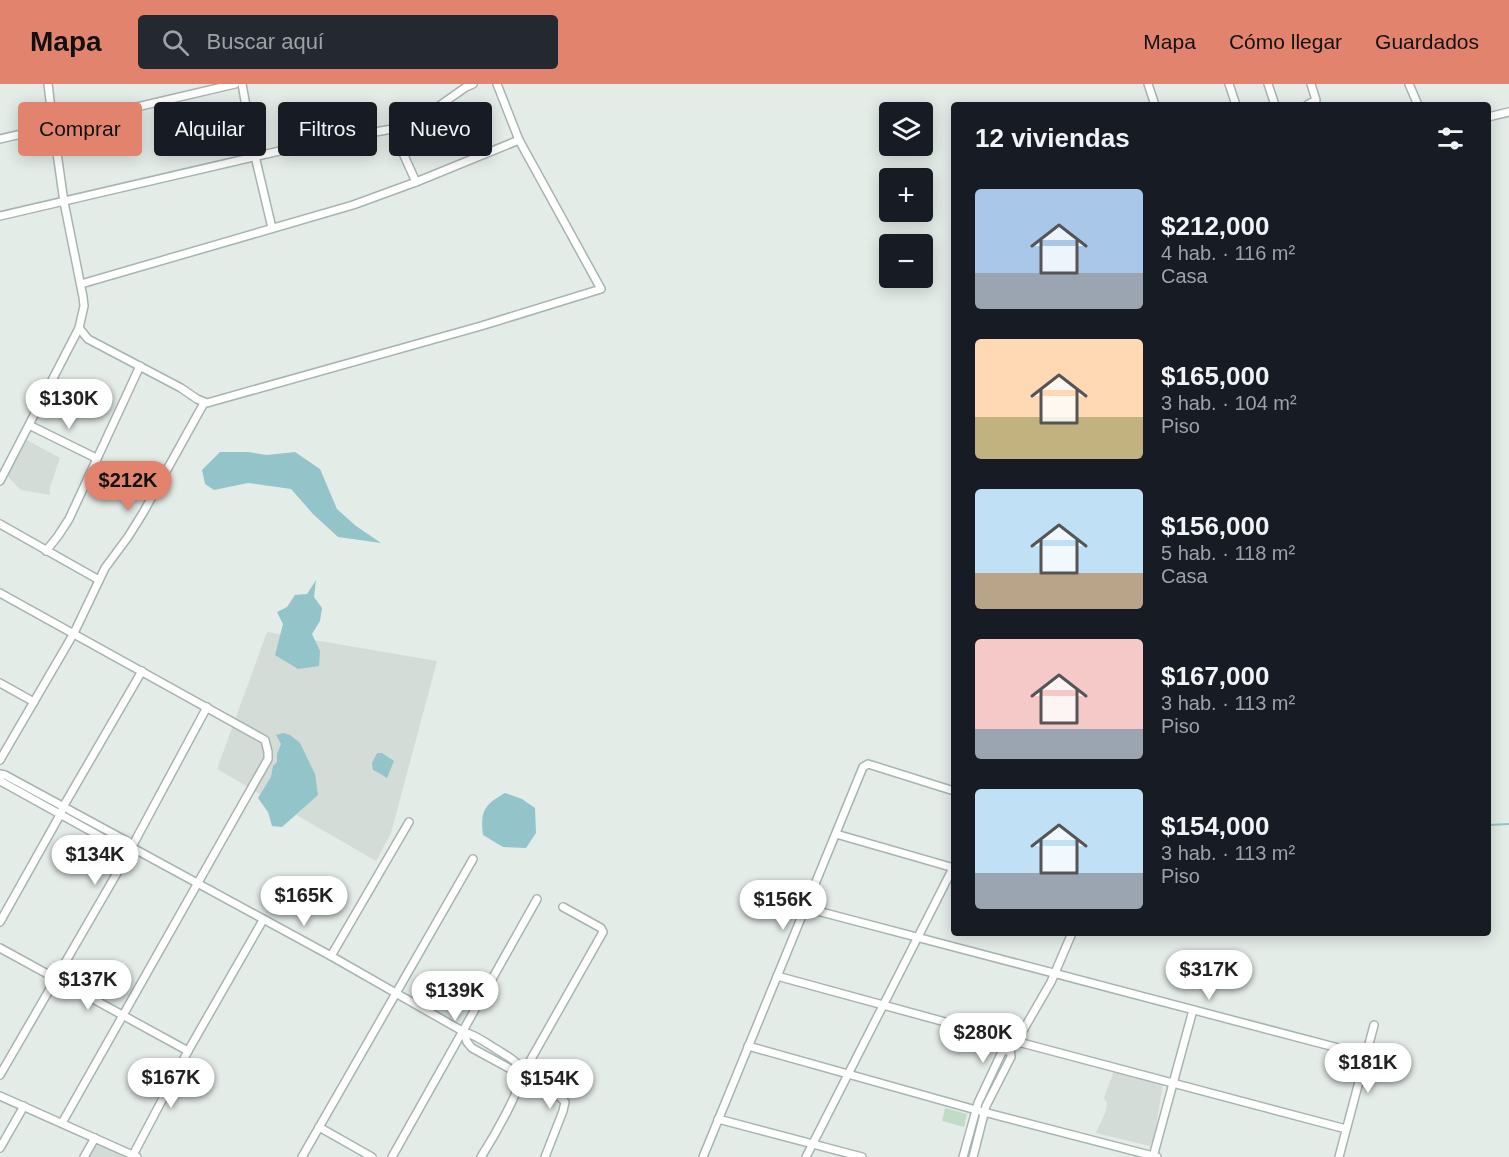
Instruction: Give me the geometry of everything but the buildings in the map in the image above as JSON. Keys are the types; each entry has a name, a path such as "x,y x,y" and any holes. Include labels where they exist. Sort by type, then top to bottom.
{"street":[{"path":"48,84 50,102"},
{"path":"142,106 236,84"},
{"path":"242,84 245,102"},
{"path":"444,102 473,84"},
{"path":"79,328 88,339 204,403 211,403 481,326 601,289 519,140 497,84"},
{"path":"1148,84 1154,102"},
{"path":"1229,84 1235,102"},
{"path":"1268,84 1274,102"},
{"path":"1311,84 1316,100 1312,102"},
{"path":"1409,84 1417,102"},
{"path":"1491,116 1509,112"},
{"path":"266,153 314,142 389,130"},
{"path":"0,138 18,134"},
{"path":"81,284 353,205 519,140"},
{"path":"0,481 79,328 84,306 57,156"},
{"path":"0,216 255,156 272,228"},
{"path":"404,156 416,182"},
{"path":"46,551 69,519 140,366"},
{"path":"0,760 74,633 105,568 143,513 204,403"},
{"path":"29,425 96,458"},
{"path":"0,524 99,580"},
{"path":"0,593 265,740 268,752 268,759 62,1123"},
{"path":"0,921 142,671"},
{"path":"0,683 34,702"},
{"path":"0,1075 131,847 207,707"},
{"path":"703,1157 862,768 866,764 951,790"},
{"path":"0,774 121,838 131,847 464,1032 477,1037 516,1062 522,1075"},
{"path":"0,779 121,848 131,847"},
{"path":"330,956 409,822"},
{"path":"836,834 951,866"},
{"path":"302,1157 473,859"},
{"path":"806,1157 951,873"},
{"path":"392,1157 537,899"},
{"path":"481,1157 507,1110 522,1075 603,932 601,928 563,907"},
{"path":"806,908 1365,1055"},
{"path":"0,1096 135,1156 188,1051 263,920"},
{"path":"963,1157 978,1103 1002,1052 1010,1049 1017,1041 1055,973 1071,936"},
{"path":"0,948 188,1051"},
{"path":"777,976 1346,1129"},
{"path":"748,1046 1155,1157 1193,1010"},
{"path":"1339,1157 1374,1025"},
{"path":"464,1032 472,1048 565,1102 545,1157"},
{"path":"973,1157 985,1112 1011,1057 1010,1049"},
{"path":"0,1148 24,1106"},
{"path":"718,1119 862,1157"},
{"path":"319,1127 372,1157"},
{"path":"84,1157 95,1138"}],"shaded area":[{"path":"25,439 60,458 50,487 50,495 21,490 5,474"},
{"path":"267,632 437,661 391,833 376,861 217,769"},
{"path":"1115,1068 1163,1083 1154,1139 1150,1146 1096,1133 1106,1111 1107,1103 1104,1098"},
{"path":"96,1142 129,1157 88,1157"}],"green space":[{"path":"945,1108 967,1114 964,1127 942,1121"}],"water":[{"path":"220,452 267,455 295,452 320,469 337,509 356,526 381,543 338,537 291,489 248,483 214,490 205,484 202,470"},
{"path":"316,580 314,597 322,608 320,621 312,634 320,651 319,666 298,669 275,655 283,624 277,612 287,607 295,595 307,594"},
{"path":"283,733 290,735 300,743 315,774 318,795 282,827 272,826 268,812 258,798 277,762 281,744 276,735"},
{"path":"377,753 382,753 394,761 387,778 373,770 372,763"},
{"path":"505,793 522,799 535,808 536,833 526,848 503,847 483,835 482,820 485,810 492,801"}],"waterway":[{"path":"1491,825 1509,824"}]}
